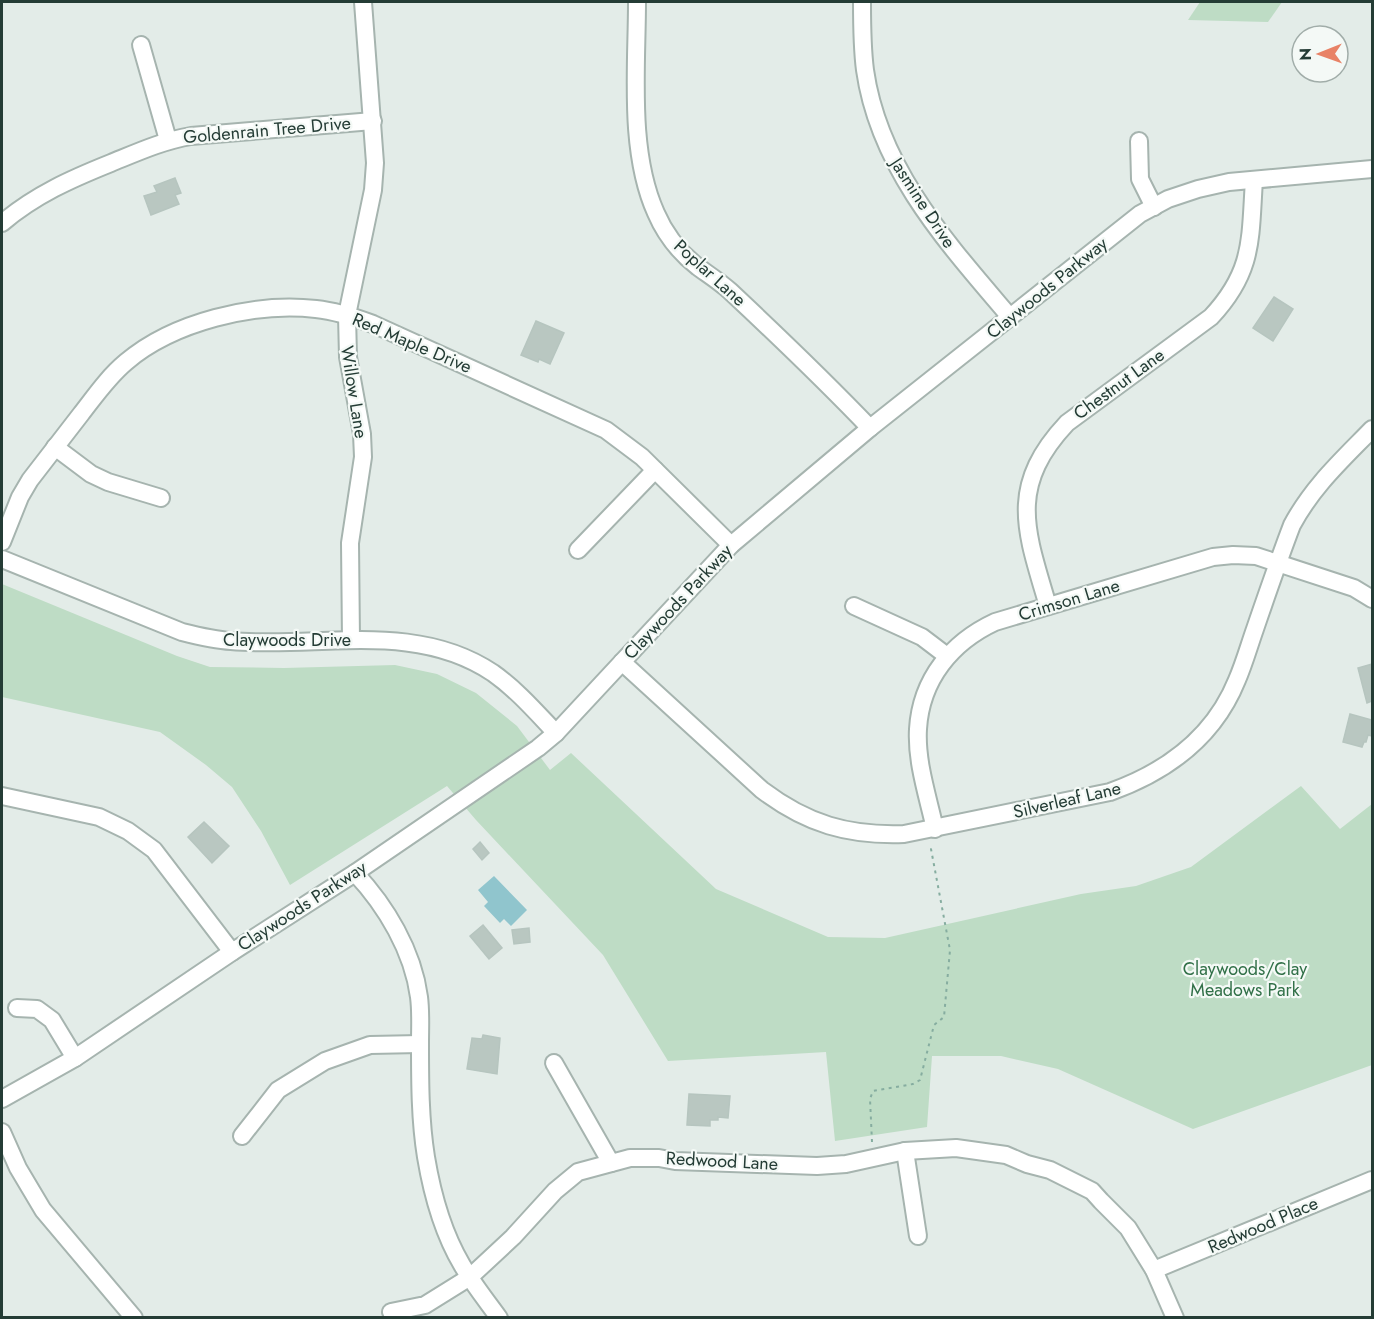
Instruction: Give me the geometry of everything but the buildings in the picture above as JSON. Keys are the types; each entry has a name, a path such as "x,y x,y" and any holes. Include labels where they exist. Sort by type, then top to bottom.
{"street":[{"name":"Willow Lane","path":"351,640 350,543 363,457 362,434 348,357 346,315 374,190 375,163 363,2"},
{"name":"Poplar Lane","path":"638,2 637,117 648,190 656,214 678,248 697,266 720,282 819,375 870,429"},
{"name":"Jasmine Drive","path":"862,2 865,70 872,102 899,172 942,237 1010,317"},
{"path":"141,45 168,140"},
{"name":"Goldenrain Tree Drive","path":"2,223 20,207 51,189 168,140 190,136 373,121"},
{"path":"1139,141 1140,179 1154,207"},
{"name":"Claywoods Parkway","path":"2,1099 75,1058 231,952 355,873 538,748 556,733 731,545 870,429 1140,214 1198,189 1229,182 1372,169"},
{"name":"Chestnut Lane","path":"1048,606 1028,538 1026,517 1032,476 1040,457 1051,440 1067,423 1211,317 1225,302 1244,270 1250,249 1254,180"},
{"name":"Red Maple Drive","path":"2,542 20,497 30,480 106,381 126,362 169,334 188,327 259,309 288,307 318,309 373,324 606,430 627,444 731,545"},
{"name":"Silverleaf Lane","path":"622,662 762,790 804,817 830,827 880,835 904,834 1110,792 1136,783 1179,757 1214,720 1232,691 1278,562 1302,505 1318,484 1372,429"},
{"path":"55,447 91,474 108,482 161,498"},
{"path":"578,550 655,470"},
{"name":"Crimson Lane","path":"935,829 919,751 918,730 925,693 934,674 947,656 978,630 995,622 1212,557 1233,555 1256,556 1278,562 1354,588 1372,599"},
{"name":"Claywoods Drive","path":"2,559 182,632 208,638 248,642 398,640 425,644 451,652 473,661 512,688 556,733"},
{"path":"854,606 922,637 947,656"},
{"path":"2,796 99,817 128,831 154,850 231,952"},
{"path":"355,873 383,907 400,937 417,983 421,1015 421,1110 426,1157 436,1200 450,1242 470,1277 499,1317"},
{"path":"17,1008 37,1009 52,1020 75,1058"},
{"path":"242,1136 278,1090 325,1061 370,1045 420,1044"},
{"path":"554,1063 610,1163"},
{"path":"2,1132 18,1168 43,1210 134,1317"},
{"name":"Redwood Lane","path":"391,1312 425,1305 470,1277 513,1237 550,1196 578,1172 630,1158 817,1166 846,1164 904,1151 956,1148 1006,1155 1050,1170 1092,1191 1128,1228 1154,1270 1175,1317"},
{"path":"904,1151 918,1236"},
{"name":"Redwood Place","path":"1154,1270 1372,1180"}],"path":[{"path":"874,1158 870,1110 873,1091 913,1084 920,1080 934,1025 944,1017 950,950 932,849 935,829"}],"green space":[{"path":"1200,2 1282,2 1268,22 1188,20"},
{"name":"Claywoods/Clay Meadows Park","path":"2,584 177,656 210,667 395,665 437,674 476,693 517,726 550,770 571,753 716,889 828,937 885,938 1081,894 1136,886 1191,867 1301,786 1340,829 1372,804 1372,1065 1193,1129 1058,1069 1001,1056 932,1056 927,1127 835,1141 826,1052 668,1061 603,955 447,786 290,885 261,831 232,787 160,732 2,697"}],"water":[{"path":"494,876 527,910 511,926 504,919 500,923 484,906 488,902 478,890"}]}
